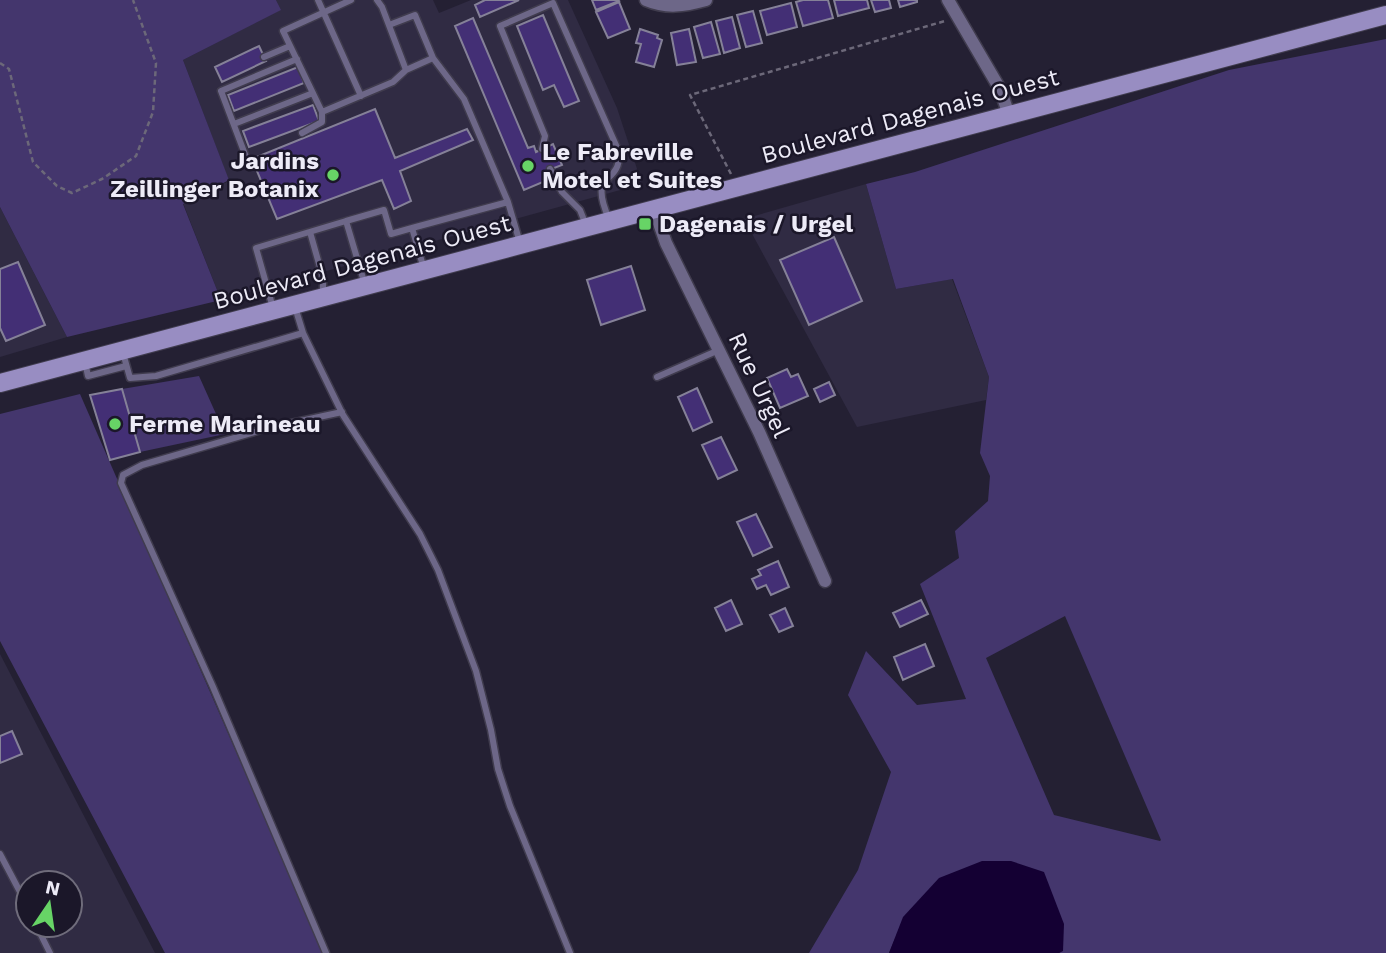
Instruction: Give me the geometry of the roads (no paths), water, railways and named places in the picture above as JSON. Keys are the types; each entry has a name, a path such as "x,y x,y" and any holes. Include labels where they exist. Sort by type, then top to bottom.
{"main road":[{"name":"Boulevard Dagenais Ouest","path":"0,383 84,361 124,358 274,310 1386,15"}],"street":[{"path":"646,0 679,7 706,0"},
{"path":"948,0 1000,89 1009,115"},
{"name":"Rue Urgel","path":"654,209 666,243 719,349 825,580"}],"lane":[{"path":"318,0 361,96"},
{"path":"302,133 322,122 322,112 283,32 351,0"},
{"path":"377,0 406,70"},
{"path":"542,149 545,136 500,26 554,3 619,152 616,170 603,183 599,192 610,221"},
{"path":"389,25 415,15 433,58 464,99 508,202 520,245"},
{"path":"264,57 290,46"},
{"path":"322,112 393,82 406,70 433,58"},
{"path":"246,156 221,92 297,59"},
{"path":"234,124 313,93"},
{"path":"550,169 562,192 580,209 587,227"},
{"path":"274,310 256,248 384,210 391,234 508,202"},
{"path":"346,221 365,286"},
{"path":"412,228 424,270"},
{"path":"310,232 323,278 323,297"},
{"path":"295,305 303,333 342,412 420,534 448,594 476,671 506,797 570,953"},
{"path":"124,358 130,378 150,378 303,333"},
{"path":"657,377 719,349"},
{"path":"326,953 213,687 121,483 123,475 142,466 268,428 342,412"},
{"path":"0,854 14,880"}],"place":[{"name":"Le Fabreville Motel et Suites","path":"528,166"},
{"name":"Jardins Zeillinger Botanix","path":"333,175"},
{"name":"Dagenais / Urgel","path":"645,224"},
{"name":"Ferme Marineau","path":"115,424"}]}
